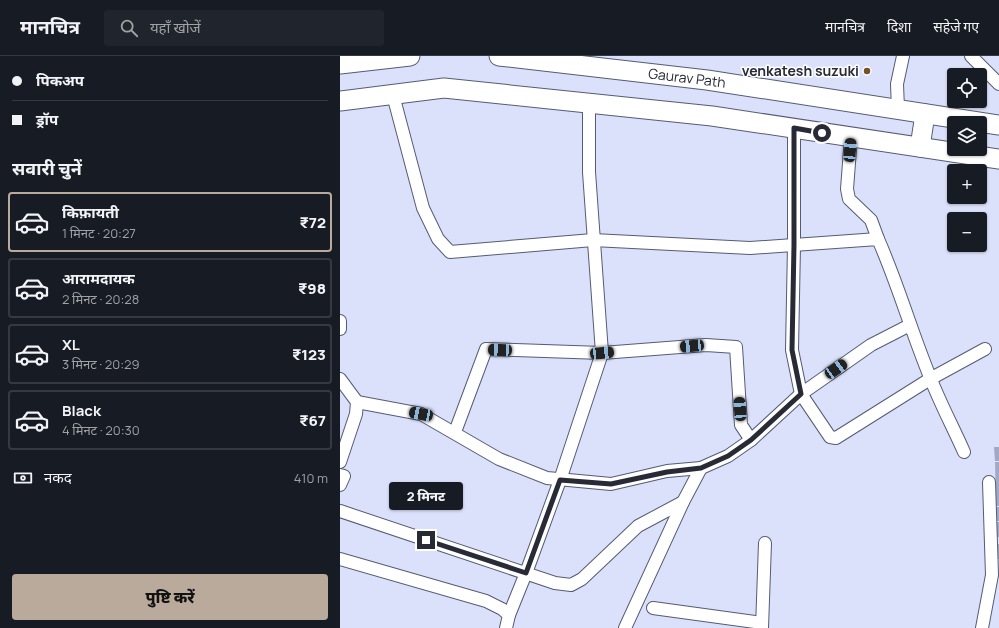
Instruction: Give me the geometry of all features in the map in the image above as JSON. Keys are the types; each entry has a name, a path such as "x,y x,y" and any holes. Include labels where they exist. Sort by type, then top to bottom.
{"main road":[{"path":"340,64 410,56"},
{"name":"Gaurav Path","path":"499,56 588,61 999,125"},
{"path":"340,101 444,88 712,116 999,159"},
{"path":"920,148 925,114"}],"street":[{"path":"898,109 897,84 903,56"},
{"path":"971,56 999,84"},
{"path":"393,94 423,208 438,239 450,252 593,240 750,248 878,239"},
{"path":"506,628 509,615 560,480 602,353 589,172 589,103"},
{"path":"794,128 792,350 801,394 833,439 930,379 985,349"},
{"path":"851,137 847,190 849,199 871,220 897,283 910,325 930,379 964,452"},
{"path":"340,321 340,329"},
{"path":"357,402 421,414 455,432 499,459 547,478 611,484 667,472 701,468 728,456 751,440 801,394 871,345 910,325"},
{"path":"455,432 486,349 602,353 706,345 736,347 741,425 751,440"},
{"path":"340,379 357,402 356,414 340,462"},
{"path":"625,628 683,502 701,468"},
{"path":"340,475 344,476 340,485"},
{"path":"982,628 995,575 988,482"},
{"path":"340,511 555,583 571,585 582,579 638,526 683,502"},
{"path":"653,608 762,625 765,543"},
{"path":"340,559 486,601 502,609 509,615"}],"building":[{"path":"994,447 999,447 999,461 995,461"},
{"path":"995,462 999,462 999,506 996,506"},
{"path":"996,507 999,507 999,521 997,521"},
{"path":"997,522 999,522 999,537 997,537"},
{"path":"997,544 999,544 999,559 997,559"}],"place":[{"name":"venkatesh suzuki","path":"867,71"}],"route":[{"path":"426,540 526,573 560,480 611,484 667,472 701,468 728,456 751,440 801,394 792,350 794,128 822,133"}]}
